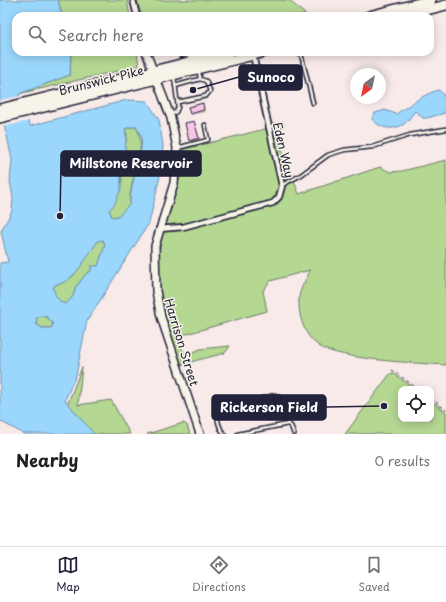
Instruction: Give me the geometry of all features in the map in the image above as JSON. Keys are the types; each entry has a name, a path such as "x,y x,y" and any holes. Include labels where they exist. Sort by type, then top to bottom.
{"highway":[{"path":"384,12 431,0"},
{"path":"419,12 446,5"},
{"name":"Brunswick Pike","path":"0,118 7,110 26,107 154,75 215,56"},
{"name":"Brunswick Pike","path":"154,75 173,74 249,56"}],"street":[{"path":"133,0 136,12"},
{"name":"Harrison Street","path":"147,56 175,132 177,148 174,183 159,229 154,260 157,301 200,434"},
{"name":"Eden Way","path":"159,229 183,227 273,203 279,198 282,186 253,56"}],"lane":[{"path":"301,56 313,103"},
{"path":"198,68 200,80"},
{"path":"169,114 176,112 178,102 173,74"},
{"path":"175,86 200,80 206,81 210,91 206,96 178,102"},
{"path":"177,148 208,140 205,125"},
{"path":"268,128 281,125"},
{"path":"282,186 301,175 328,155 344,150 372,146 437,129 446,129"},
{"path":"224,434 217,419 219,411 275,395 284,400 289,418 288,424"},
{"path":"238,434 288,424"},
{"path":"288,424 291,426 294,434"}],"path":[{"path":"392,370 414,386"},
{"path":"434,400 446,410"}],"green space":[{"path":"58,0 127,0 129,12 61,12"},
{"path":"137,0 289,0 303,12 140,12"},
{"path":"71,56 138,56 139,66 18,94 70,75"},
{"path":"136,127 140,145 130,195 130,204 118,216 112,217 109,210 114,205 122,180 121,172 127,135 125,129"},
{"path":"273,127 299,194 380,167 390,172 402,171 446,160 446,365 361,358 329,351 319,346 309,337 303,325 299,305 302,287 310,270 270,281 263,291 267,311 183,335 180,346 184,352 189,354 200,349 230,346 225,353 179,365 162,303 158,272 159,253 166,218 171,210 182,171 181,150"},
{"path":"103,240 105,245 98,266 86,274 75,288 75,291 69,301 65,304 56,298 53,288 56,284 73,276 98,241"},
{"path":"37,317 47,317 53,324 51,328 42,328 36,324"},
{"path":"82,367 78,405 111,400 130,434 90,434 68,403"},
{"path":"393,373 411,386 398,386 398,422 434,422 434,403 446,412 446,434 345,434 390,374"},
{"path":"183,423 187,425 190,434 147,434"}],"water":[{"path":"0,0 58,0 61,12 12,12 12,56 71,56 70,75 19,94 30,126 127,100 147,101 159,120 163,145 161,172 149,223 87,321 76,375 65,400 94,434 24,434 0,421 0,263 8,262 1,231 12,211 13,198 10,181 12,160 0,113","holes":["136,127 141,136 142,142 130,196 130,204 118,216 112,217 109,210 114,205 121,189 121,172 127,158 125,151 125,129","103,240 105,245 98,266 91,266 91,271 86,274 75,288 73,295 65,304 60,301 57,298 53,288 56,284 68,280 80,268 98,241","37,317 47,317 53,324 51,328 42,328 36,324"]},
{"path":"438,90 443,94 445,99 445,113 423,118 415,111 404,124 395,128 383,127 372,119 375,113 385,110 396,114 421,97"}],"pier":[{"path":"21,96 29,121 2,127 0,120 0,100"}],"building":[{"path":"203,103 204,110 190,114 188,107"},
{"path":"194,121 199,138 189,141 185,123"}],"place":[{"name":"Sunoco","path":"193,90"},
{"name":"Millstone Reservoir","path":"60,216"},
{"name":"Rickerson Field","path":"384,406"}]}
